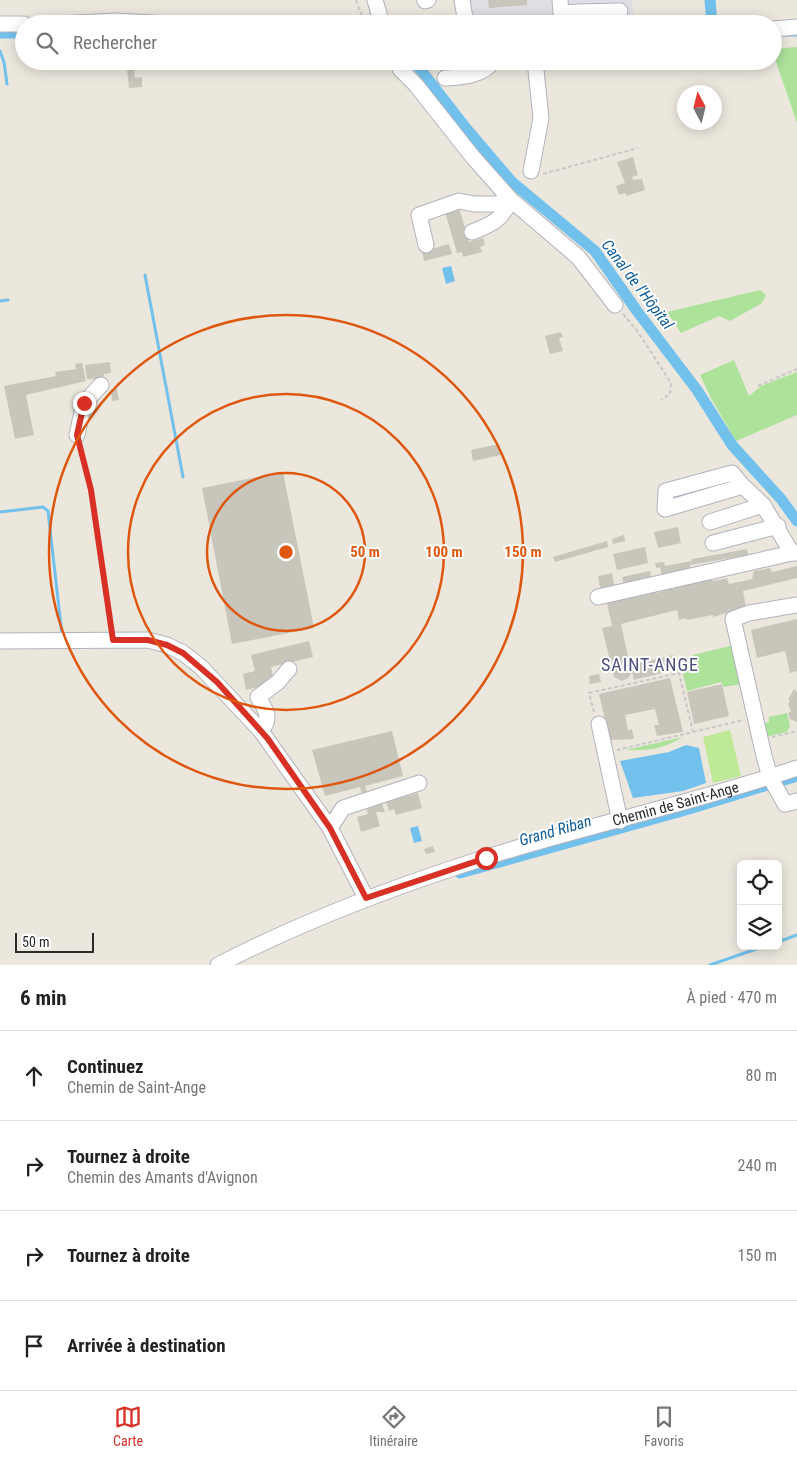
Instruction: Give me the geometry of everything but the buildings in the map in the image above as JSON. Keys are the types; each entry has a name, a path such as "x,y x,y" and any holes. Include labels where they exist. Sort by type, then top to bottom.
{"street":[{"path":"375,0 379,15"},
{"path":"462,0 464,15"},
{"path":"560,0 561,13 620,11"},
{"path":"0,24 15,24"},
{"path":"782,28 797,27"},
{"path":"401,70 416,85 472,156 511,200 578,257 615,305"},
{"path":"445,78 467,76 484,70"},
{"path":"531,171 541,118 536,70"},
{"path":"472,232 494,224 506,211 511,200"},
{"path":"426,245 419,215 459,201 474,204 496,204 511,200"},
{"path":"77,435 84,403 101,385"},
{"path":"598,597 794,553 763,505 743,486"},
{"path":"710,522 763,505"},
{"path":"713,543 778,526"},
{"path":"797,605 749,613 733,620 770,777 785,804 797,800"},
{"path":"0,641 148,640 167,645 183,653 217,682 261,731 330,828 366,898"},
{"path":"261,731 267,724 268,713 258,696 278,682 289,669"},
{"path":"599,724 620,821"},
{"name":"Chemin de Saint-Ange","path":"224,964 295,928 366,898 486,858 620,821 797,768"},
{"path":"330,828 343,808 419,783"}],"path":[{"path":"356,0 362,15"},
{"path":"531,171 541,174 551,173 638,148"},
{"path":"615,305 638,332 672,383 670,394 661,400"},
{"path":"758,386 797,369"},
{"path":"77,435 91,490 113,640"},
{"path":"599,724 589,693 679,673 693,732"},
{"path":"605,752 755,718"},
{"path":"760,740 794,732 797,734"}],"shaded area":[{"path":"469,0 632,0 633,15 472,15"}],"green space":[{"path":"797,47 797,123 779,70 782,70 782,48"},
{"path":"760,290 766,295 762,303 730,321 719,316 681,333 667,312"},
{"path":"734,360 749,396 761,386 797,372 797,415 736,441 700,375"},
{"path":"734,645 742,684 724,687 721,682 687,691 682,670 693,655"},
{"path":"787,713 790,726 787,732 765,737 763,724 769,722 769,717"},
{"path":"730,730 741,776 713,783 703,737"},
{"path":"683,737 656,748 625,750"}],"water":[{"path":"451,266 455,281 446,284 442,268"},
{"path":"686,745 699,748 706,783 683,791 633,798 620,761 669,752"},
{"path":"418,826 422,841 414,843 410,828"}],"waterway":[{"path":"710,0 711,15"},
{"name":"Canal de l'Hôpital","path":"0,33 15,33"},
{"path":"786,35 797,35"},
{"path":"0,51 4,62 7,84"},
{"name":"Canal de l'Hôpital","path":"421,70 466,128 512,182 595,251 637,311 697,390 732,445 781,499 797,521"},
{"path":"145,275 183,477"},
{"path":"0,301 8,300"},
{"path":"0,512 43,507 48,511 62,635"},
{"name":"Grand Riban","path":"460,873 689,809 797,776"},
{"path":"782,941 797,935"},
{"path":"710,965 753,950"}],"district":[{"name":"SAINT-ANGE","path":"650,665"}],"route":[{"path":"84,403 77,435 91,490 113,640 148,640 167,645 183,653 217,682 268,739 330,828 366,898 486,858"}]}
